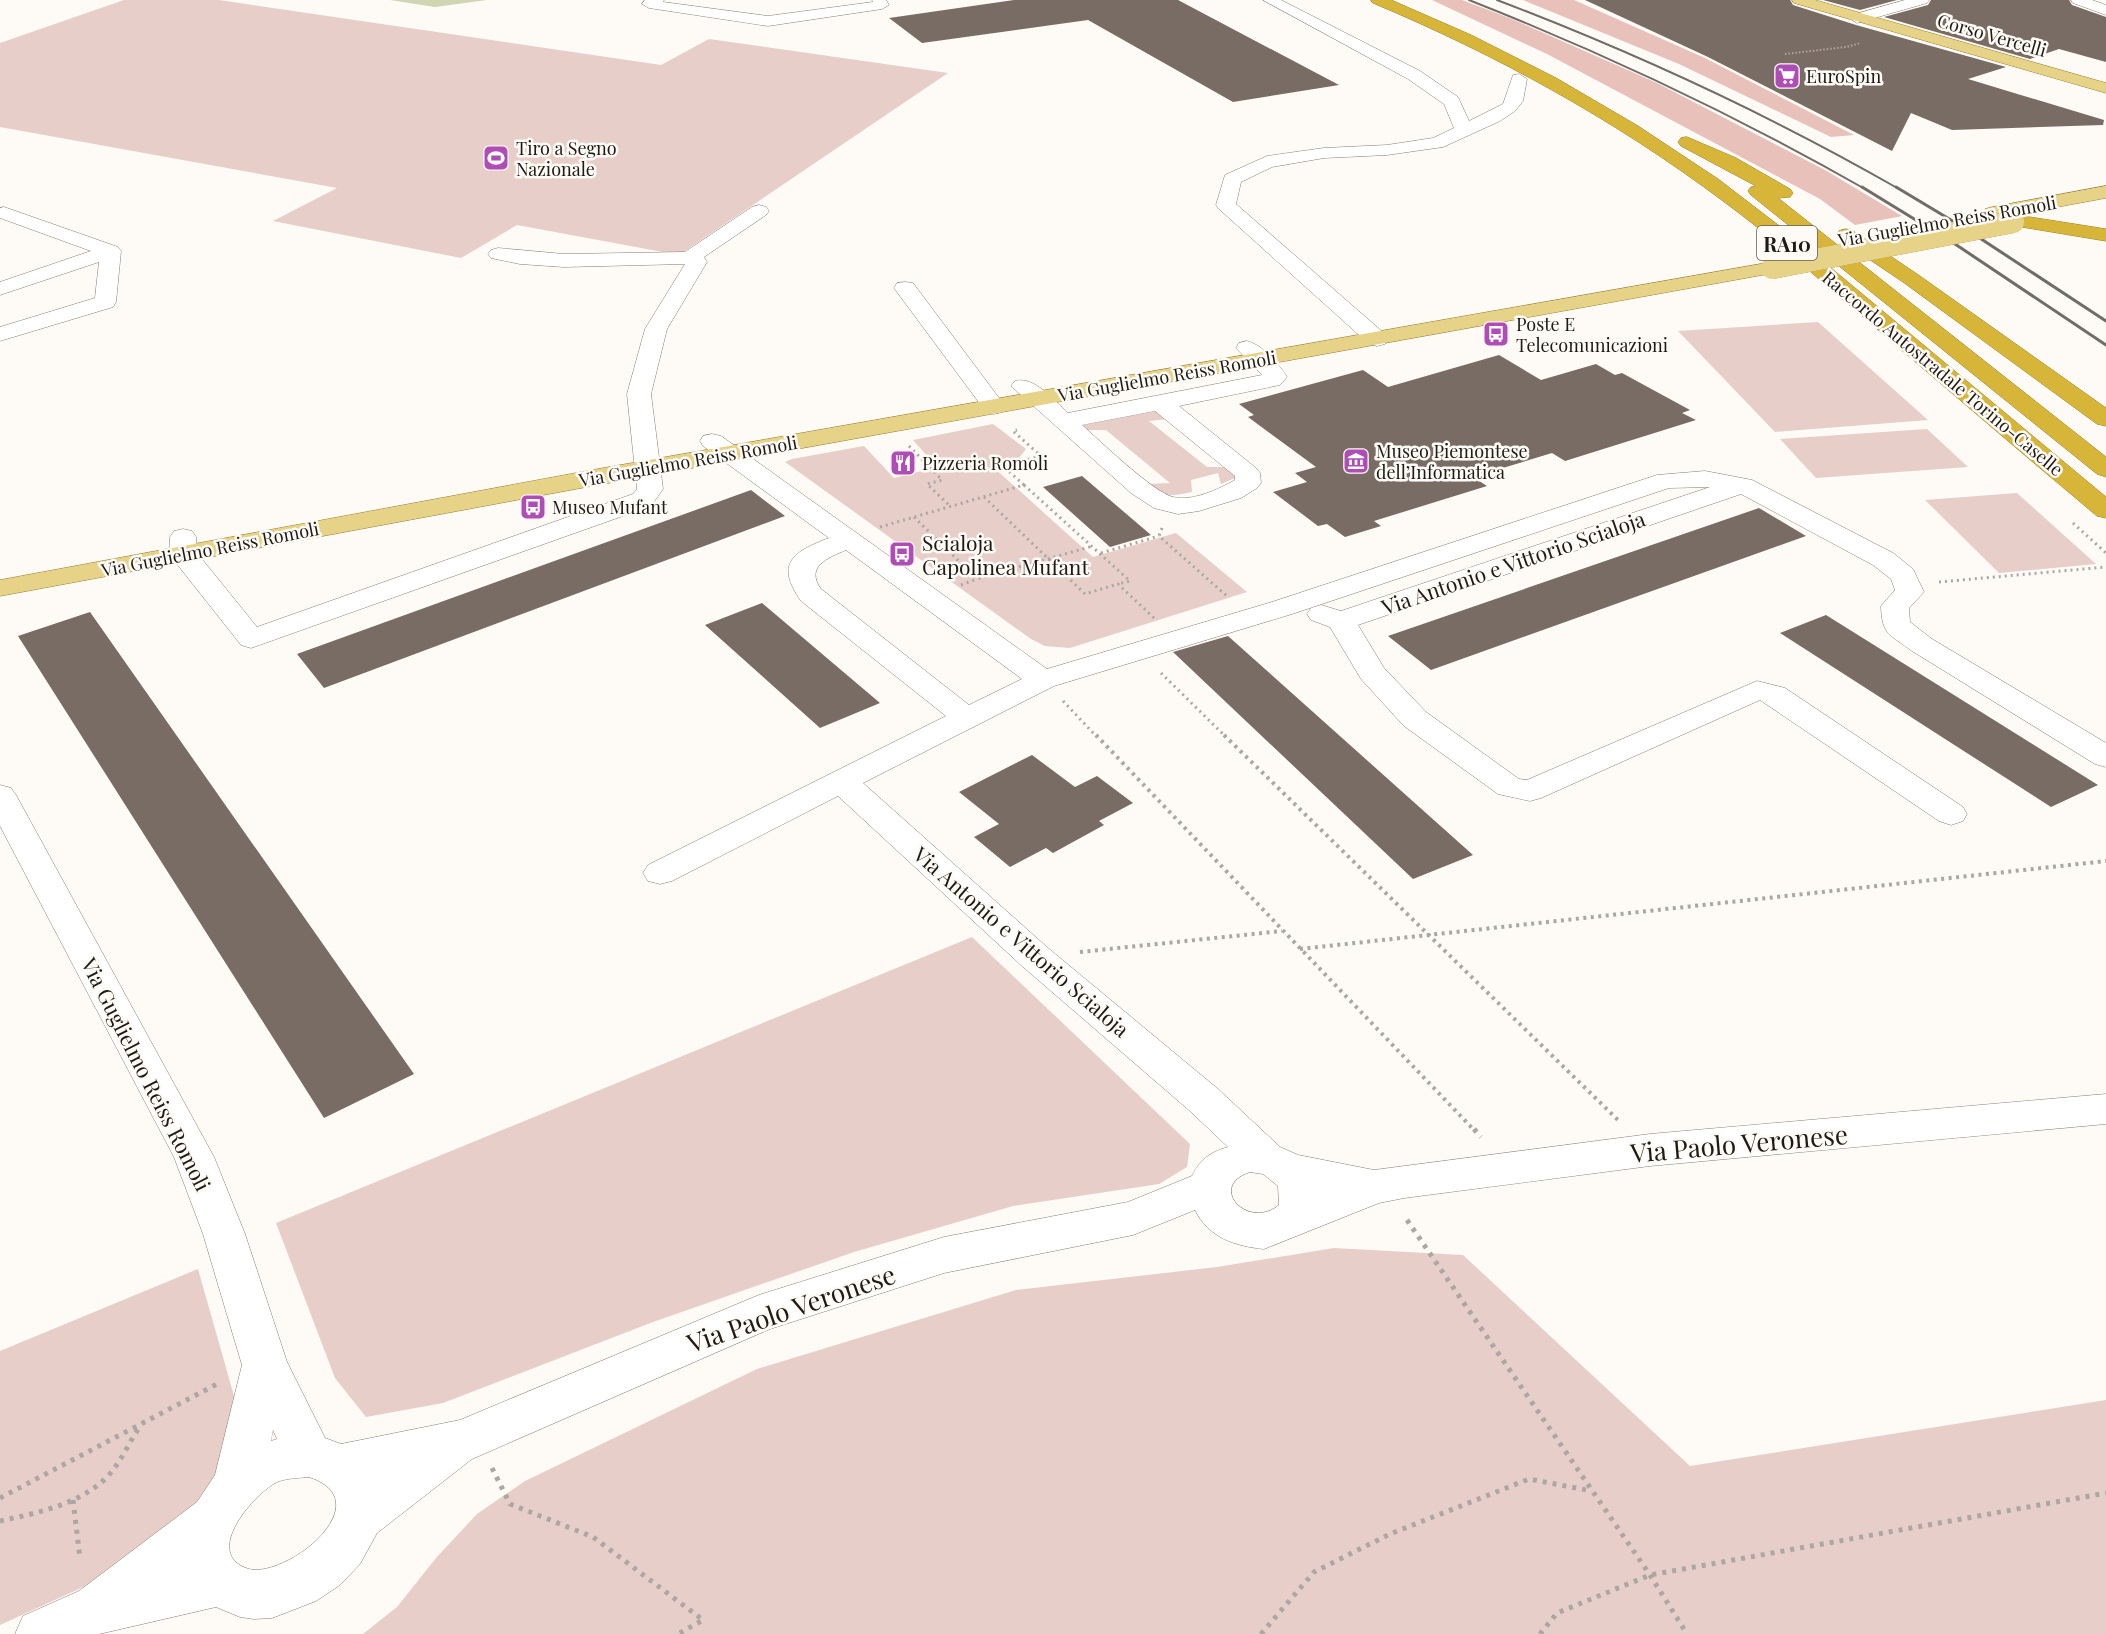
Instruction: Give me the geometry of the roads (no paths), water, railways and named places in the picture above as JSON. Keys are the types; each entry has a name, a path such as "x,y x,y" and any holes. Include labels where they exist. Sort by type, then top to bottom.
{"highway":[{"name":"Raccordo Autostradale Torino-Caselle","path":"1378,0 1459,35 1539,76 1614,120 1712,184 1786,242 2106,510"},
{"path":"1411,0 1562,70"},
{"path":"1583,82 1610,96"},
{"name":"Raccordo Autostradale Torino-Caselle","path":"2106,419 1910,278 1781,192 1729,162 1678,137 1754,187 2106,469"},
{"path":"2015,222 2106,235"},
{"name":"RA10","path":"2016,436 2106,522"}],"main road":[{"name":"Corso Vercelli","path":"1799,0 2106,88"},
{"name":"Corso Vercelli","path":"1836,0 1883,10 2106,76"},
{"name":"Via Guglielmo Reiss Romoli","path":"1763,262 1992,213 2106,192"},
{"name":"Via Guglielmo Reiss Romoli","path":"0,570 183,545 646,460 1763,262 2015,222 2106,205"},
{"name":"Via Guglielmo Reiss Romoli","path":"0,588 183,545"}],"street":[{"path":"661,4 728,0"},
{"path":"661,4 703,13 768,21 882,5 879,0"},
{"path":"1270,0 1414,75 1452,101 1464,129"},
{"path":"1857,18 1922,0"},
{"path":"2079,0 2106,10"},
{"path":"703,13 762,6"},
{"path":"1370,333 1226,205 1232,179 1267,162 1324,153 1387,150 1437,143 1510,109 1518,96 1519,79"},
{"path":"689,258 759,211"},
{"path":"4,213 111,251"},
{"path":"0,289 111,251"},
{"path":"0,334 105,302 111,251"},
{"path":"183,545 251,639 642,500 650,489 639,394 656,329 697,262 689,258 568,261 522,259 498,254"},
{"path":"905,288 989,400"},
{"path":"1063,421 1272,380 1275,377 1272,372 1253,354"},
{"path":"1030,393 1154,498 1170,505 1189,504 1234,493 1248,483 1247,473 1160,403"},
{"path":"721,447 1043,680"},
{"name":"Via Antonio e Vittorio Scialoja","path":"660,873 1043,680 1282,608 1666,480 1699,478 1732,481 1743,485 1883,559 1903,575 1910,592 1895,606 1896,625 1922,645 2106,757"},
{"name":"Via Antonio e Vittorio Scialoja","path":"1282,608 1315,611 1341,621 1743,485"},
{"path":"849,540 814,554 805,563 801,573 802,584 812,595 968,719"},
{"path":"1341,621 1372,673 1415,719 1509,787 1530,791 1757,690 1774,694 1951,814"},
{"name":"Via Antonio e Vittorio Scialoja","path":"842,781 1035,957 1277,1164"},
{"name":"Via Guglielmo Reiss Romoli","path":"0,795 194,1157 224,1234 265,1365"},
{"path":"1204,1100 1219,1190 1250,1231 1278,1228 1297,1214 1301,1202 1301,1191 1297,1179 1277,1164 1250,1156 1235,1158 1219,1190"},
{"name":"Via Paolo Veronese","path":"1288,1222 1374,1187 1510,1168 1650,1150 2106,1109"},
{"name":"Via Paolo Veronese","path":"1277,1164 1374,1187"},
{"name":"Via Paolo Veronese","path":"359,1517 477,1452 759,1314 944,1255 1133,1218 1219,1190"},
{"path":"265,1365 326,1460 355,1479 360,1497 359,1517 349,1539 334,1560 312,1578 287,1590 261,1594 238,1592 220,1582 208,1565 205,1542 224,1501 265,1365"},
{"name":"Via Paolo Veronese","path":"326,1460 477,1452"},
{"path":"90,1611 224,1501 259,1468 284,1458 326,1460"},
{"path":"41,1634 90,1611 220,1582"}],"railway":[{"path":"1469,0 1571,42 1670,87 1768,136 1865,189"},
{"path":"1497,0 1600,41 1702,87 1801,136 1899,189"},
{"path":"1862,187 1955,244 2106,345"},
{"path":"1896,187 1966,229 2106,321"}],"place":[{"name":"EuroSpin","path":"1787,76"},
{"name":"Tiro a Segno Nazionale","path":"496,158"},
{"name":"Poste E Telecomunicazioni","path":"1496,334"},
{"name":"Museo Piemontese dell’Informatica","path":"1356,461"},
{"name":"Pizzeria Romoli","path":"903,463"},
{"name":"Museo Mufant","path":"533,507"},
{"name":"Scialoja Capolinea Mufant","path":"902,554"}]}
